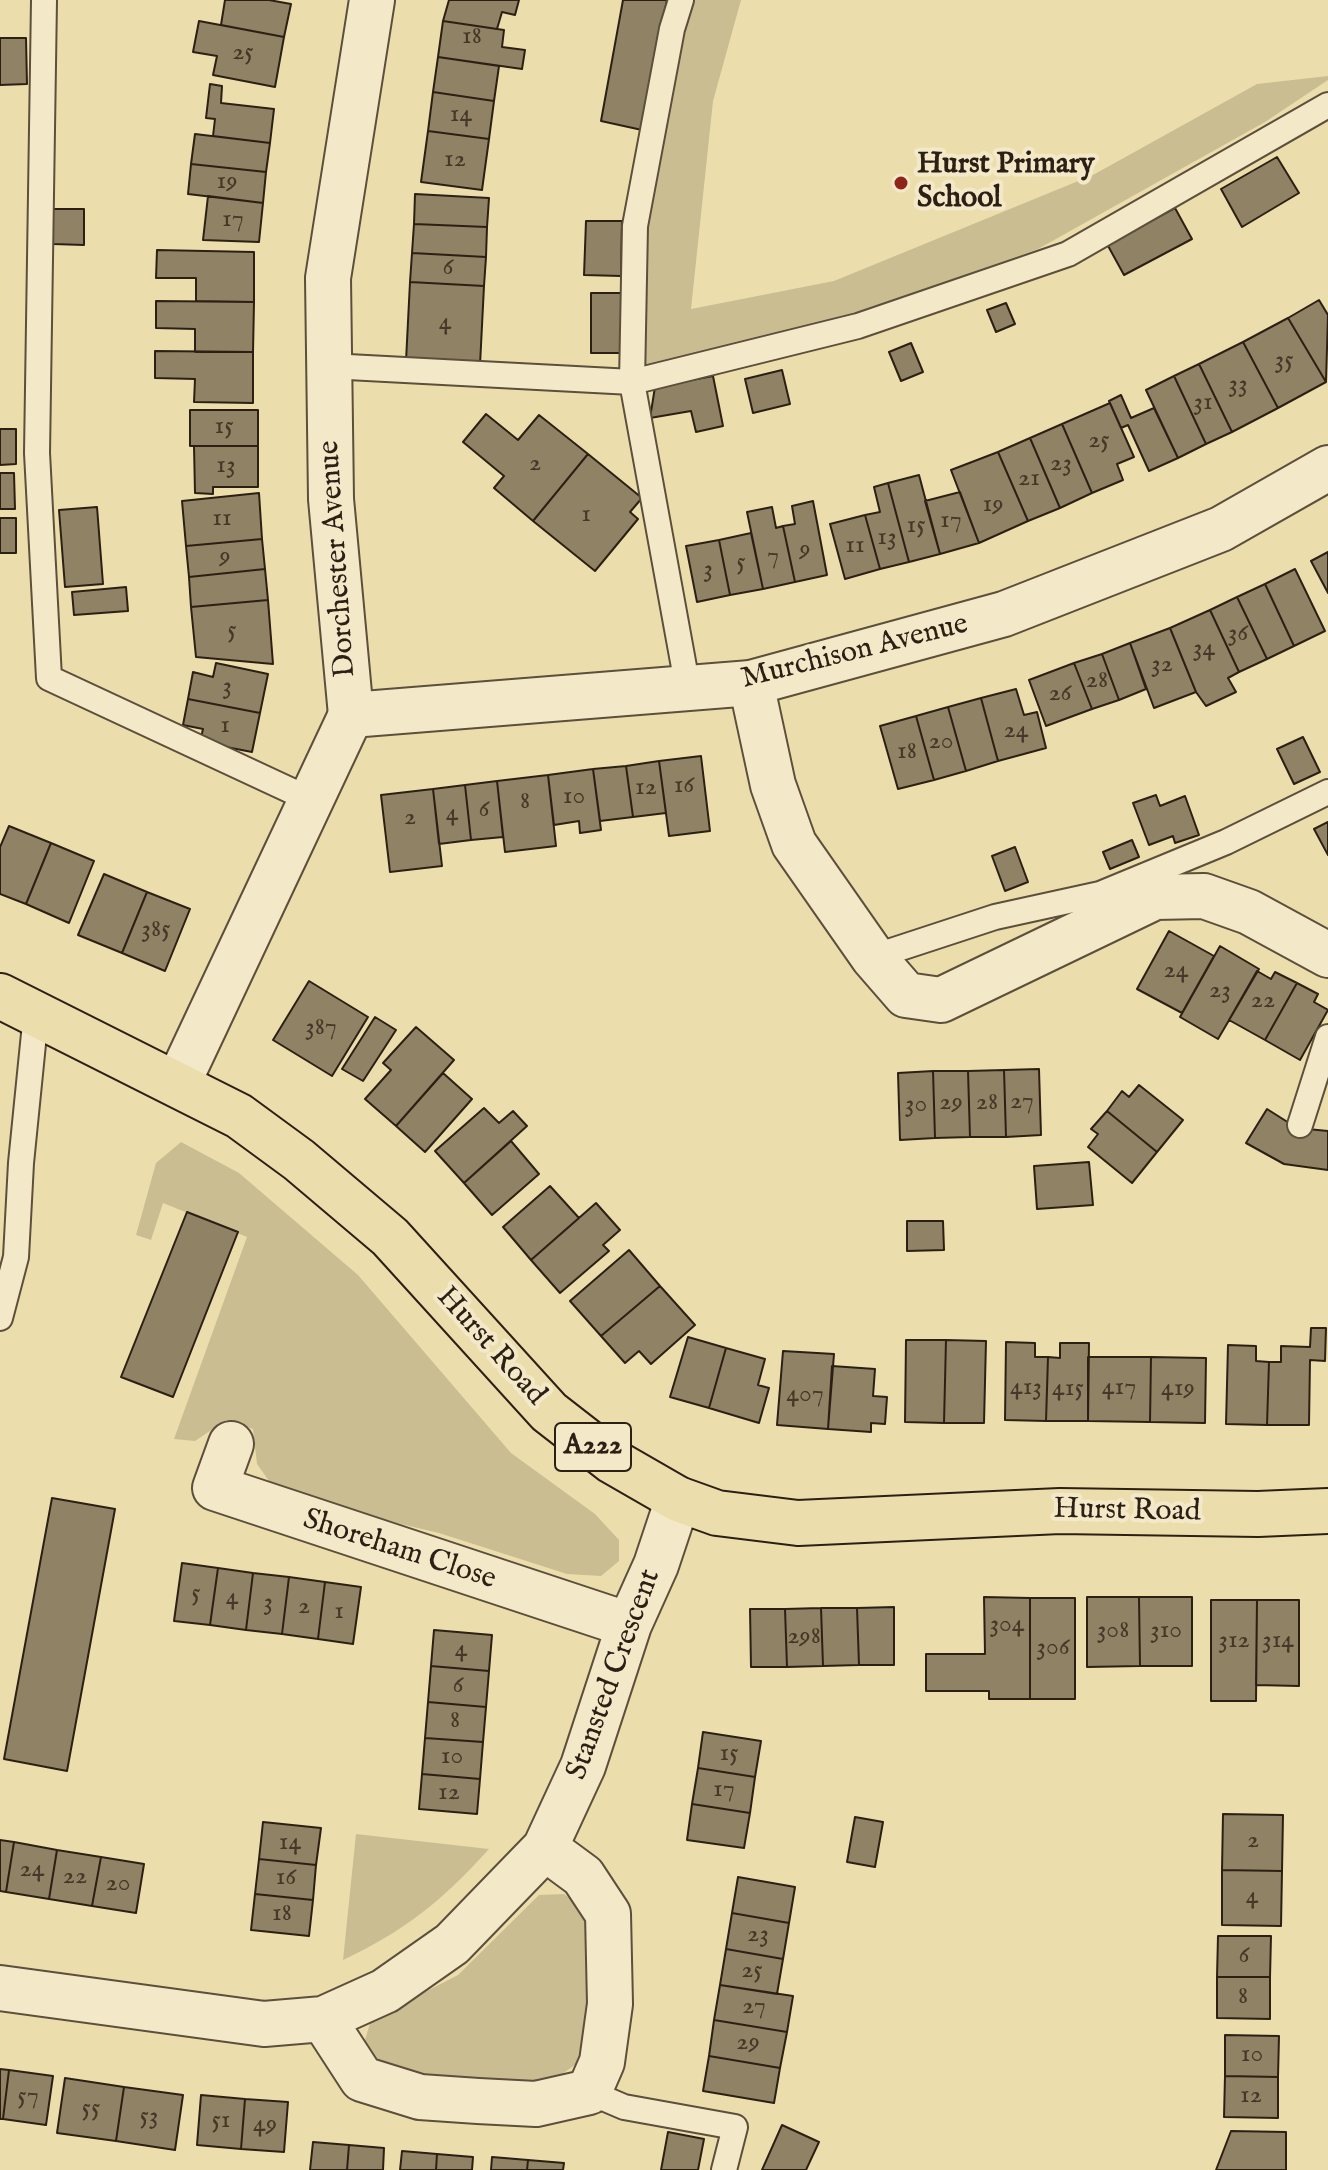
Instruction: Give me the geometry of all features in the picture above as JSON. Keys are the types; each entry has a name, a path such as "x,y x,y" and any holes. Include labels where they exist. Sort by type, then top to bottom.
{"main road":[{"name":"Hurst Road","path":"18,1005 239,1116 329,1183 390,1237 549,1412 612,1461 678,1499 717,1513 798,1523 1060,1511 1258,1514 1328,1511"}],"street":[{"name":"Dorchester Avenue","path":"178,1083 351,715 331,499 328,278 372,0"},
{"name":"Murchison Avenue","path":"351,715 751,683 1004,614 1221,529 1328,468"},
{"path":"751,683 773,785 794,844 873,957 906,995 941,1000 1155,897 1204,896 1249,912 1328,955"},
{"name":"Shoreham Close","path":"231,1444 215,1488 629,1625"},
{"name":"Stansted Crescent","path":"0,1988 264,2024 323,2019 385,1991 452,1944 545,1848 583,1766 629,1625 678,1499"},
{"path":"323,2019 362,2079 420,2097 536,2104 589,2092 602,2062 610,2004 608,1914 583,1876 545,1848"}],"lane":[{"path":"44,0 37,453 49,678 311,800"},
{"path":"681,0 672,29 635,226 632,382 688,689"},
{"path":"329,366 632,382 858,326 1068,254 1328,105"},
{"path":"873,957 995,917 1100,894 1226,842 1328,792"},
{"path":"0,1318 16,1257 21,1163 18,1005"},
{"path":"1300,1125 1328,1037"},
{"path":"589,2092 624,2107 735,2127 724,2170"}],"shaded area":[{"path":"691,0 741,0 713,101 691,309 834,281 1093,175 1257,84 1328,76 1328,80 1265,122 1038,249 834,321 638,370 640,258 673,60"},
{"path":"181,1142 239,1173 358,1275 511,1453 595,1514 619,1540 619,1561 601,1576 567,1574 439,1533 333,1508 274,1488 257,1464 253,1429 226,1420 195,1441 174,1439 247,1237 163,1203 151,1240 136,1235 156,1163"},
{"path":"356,1834 489,1849 456,1884 422,1913 386,1938 343,1960"},
{"path":"564,1894 589,1913 595,1981 582,2060 555,2079 508,2085 427,2079 371,2059 365,2040 371,2020 458,1975 539,1895"}],"building":[{"path":"225,0 269,0 291,4 284,37 221,25"},
{"path":"449,0 519,0 515,15 502,12 497,29 443,21"},
{"path":"623,0 667,0 642,130 601,121"},
{"path":"199,21 284,37 275,87 213,75 217,56 193,52"},
{"path":"443,21 504,30 502,47 525,50 522,69 438,57"},
{"path":"0,38 26,38 27,84 0,85"},
{"path":"438,57 499,66 494,101 433,92"},
{"path":"210,84 222,86 221,103 274,109 270,143 213,136 215,119 206,118"},
{"path":"433,92 494,101 489,139 428,131"},
{"path":"428,131 489,139 482,190 421,182"},
{"path":"195,134 270,143 266,172 191,164"},
{"path":"1277,157 1299,193 1242,227 1221,189"},
{"path":"191,164 266,172 263,203 188,194"},
{"path":"415,194 489,198 487,227 414,224"},
{"path":"208,196 263,203 259,242 203,240"},
{"path":"1175,208 1192,239 1124,275 1107,244"},
{"path":"53,209 84,209 84,245 53,244"},
{"path":"586,221 622,221 621,276 584,275"},
{"path":"414,224 487,227 486,257 412,253"},
{"path":"157,250 254,252 254,302 196,301 196,278 156,278"},
{"path":"412,253 486,257 484,286 410,282"},
{"path":"410,282 484,286 480,365 406,361"},
{"path":"591,293 624,293 623,353 591,353"},
{"path":"1319,300 1328,315 1326,382 1288,318"},
{"path":"156,301 254,302 253,352 195,352 195,329 156,328"},
{"path":"1006,303 1015,324 996,332 987,310"},
{"path":"1288,318 1326,382 1278,408 1243,342"},
{"path":"1243,342 1278,408 1232,432 1199,364"},
{"path":"911,343 923,372 901,381 889,352"},
{"path":"155,351 253,352 253,403 194,402 195,379 155,378"},
{"path":"1199,364 1232,432 1206,444 1174,376"},
{"path":"782,370 790,404 753,413 745,379"},
{"path":"713,376 723,426 696,432 691,411 650,418 655,387"},
{"path":"1174,376 1206,444 1178,458 1146,390"},
{"path":"1121,395 1131,418 1154,408 1178,458 1149,471 1128,425 1121,428 1109,401"},
{"path":"1110,403 1134,457 1117,464 1123,480 1092,493 1062,424"},
{"path":"190,410 258,410 258,446 190,446"},
{"path":"486,414 518,440 539,415 588,454 533,521 494,488 504,476 463,442"},
{"path":"1062,424 1092,493 1060,508 1030,438"},
{"path":"0,429 16,429 16,464 0,465"},
{"path":"1030,438 1060,508 1028,521 998,452"},
{"path":"194,446 258,446 258,487 213,487 213,494 195,493"},
{"path":"998,452 1028,521 979,543 951,470"},
{"path":"588,454 642,498 630,512 638,519 595,571 533,521"},
{"path":"0,473 14,473 15,509 0,509"},
{"path":"919,475 940,554 909,562 888,483"},
{"path":"888,483 909,562 880,569 865,515 880,512 874,487"},
{"path":"960,492 979,543 940,554 925,501"},
{"path":"259,493 262,539 186,546 182,501"},
{"path":"813,501 827,575 795,582 783,526 795,524 792,506"},
{"path":"97,507 103,584 65,587 59,510"},
{"path":"772,507 776,528 783,526 795,582 763,589 747,512"},
{"path":"865,515 880,569 845,579 830,524"},
{"path":"0,518 16,518 16,553 0,553"},
{"path":"751,533 763,589 730,595 719,540"},
{"path":"262,539 265,569 189,577 186,546"},
{"path":"719,540 730,595 697,602 686,546"},
{"path":"1328,552 1328,593 1311,561"},
{"path":"265,569 268,600 191,607 189,577"},
{"path":"1295,569 1325,631 1294,646 1265,584"},
{"path":"1265,584 1294,646 1267,659 1237,597"},
{"path":"126,587 128,611 74,615 72,592"},
{"path":"1237,597 1267,659 1239,672 1210,610"},
{"path":"268,600 273,664 196,657 191,607"},
{"path":"1210,610 1239,672 1228,678 1236,692 1206,706 1196,692 1170,628"},
{"path":"1170,628 1196,692 1154,708 1130,643"},
{"path":"1130,643 1146,689 1119,700 1102,654"},
{"path":"1102,654 1119,700 1092,709 1074,663"},
{"path":"216,663 268,674 260,713 188,699 193,672 213,677"},
{"path":"1074,663 1092,709 1046,726 1029,680"},
{"path":"1016,689 1024,715 1037,712 1046,748 998,761 981,698"},
{"path":"981,698 998,761 966,771 948,707"},
{"path":"188,699 260,713 252,752 200,742 203,729 183,725"},
{"path":"948,707 966,771 934,780 916,716"},
{"path":"916,716 934,780 898,789 880,726"},
{"path":"1303,737 1320,772 1294,784 1277,749"},
{"path":"701,756 710,831 669,836 659,761"},
{"path":"659,761 666,813 633,817 626,766"},
{"path":"626,766 633,817 600,821 593,769"},
{"path":"593,769 601,830 580,833 579,821 554,825 548,775"},
{"path":"548,775 556,846 505,852 497,781"},
{"path":"497,781 503,837 471,840 465,785"},
{"path":"465,785 471,840 439,844 433,789"},
{"path":"433,789 442,866 390,872 381,795"},
{"path":"1156,795 1160,806 1185,796 1199,835 1175,843 1173,836 1149,845 1133,803"},
{"path":"1328,822 1328,855 1314,829"},
{"path":"9,826 51,843 26,904 0,894 0,847"},
{"path":"1132,840 1139,857 1110,869 1103,852"},
{"path":"51,843 94,861 69,923 26,904"},
{"path":"1015,847 1028,882 1005,891 992,856"},
{"path":"104,874 147,892 122,953 78,935"},
{"path":"147,892 190,909 165,971 122,953"},
{"path":"1169,931 1214,956 1182,1013 1137,989"},
{"path":"1220,946 1259,969 1218,1039 1180,1017"},
{"path":"1257,971 1271,979 1275,972 1297,983 1265,1040 1229,1020"},
{"path":"309,981 368,1017 332,1076 273,1040"},
{"path":"1297,983 1318,994 1314,1002 1328,1010 1300,1060 1265,1040"},
{"path":"375,1017 396,1030 363,1081 342,1069"},
{"path":"416,1027 454,1060 396,1126 365,1099 391,1070 383,1063"},
{"path":"1039,1069 1041,1135 1006,1137 1004,1070"},
{"path":"1004,1070 1006,1137 970,1137 968,1071"},
{"path":"933,1071 935,1138 900,1140 898,1073"},
{"path":"933,1071 968,1071 970,1137 935,1138"},
{"path":"443,1073 472,1099 425,1152 396,1126"},
{"path":"1139,1085 1183,1120 1157,1152 1107,1111 1122,1091 1129,1097"},
{"path":"484,1108 499,1123 513,1111 527,1126 464,1183 435,1151"},
{"path":"1267,1109 1297,1128 1328,1131 1328,1170 1284,1164 1246,1143"},
{"path":"1107,1111 1157,1152 1132,1183 1088,1147 1098,1134 1091,1129"},
{"path":"511,1141 539,1174 492,1215 464,1183"},
{"path":"1089,1162 1093,1205 1037,1209 1034,1166"},
{"path":"550,1186 579,1218 531,1260 503,1227"},
{"path":"596,1203 620,1230 603,1245 609,1251 560,1293 531,1260"},
{"path":"187,1212 238,1232 173,1397 121,1377"},
{"path":"907,1221 943,1221 944,1250 907,1251"},
{"path":"629,1250 660,1286 601,1336 570,1301"},
{"path":"660,1286 695,1325 651,1364 639,1351 625,1363 601,1336"},
{"path":"1311,1328 1326,1328 1325,1361 1310,1360 1309,1425 1267,1425 1269,1362 1281,1362 1281,1346 1310,1347"},
{"path":"688,1337 726,1348 709,1408 670,1397"},
{"path":"906,1340 946,1340 944,1423 905,1422"},
{"path":"946,1340 986,1341 984,1423 944,1423"},
{"path":"1006,1342 1035,1343 1035,1357 1048,1357 1046,1421 1005,1420"},
{"path":"1060,1343 1089,1343 1088,1421 1046,1421 1048,1357 1060,1358"},
{"path":"1228,1345 1256,1346 1256,1361 1269,1362 1267,1425 1226,1424"},
{"path":"726,1348 765,1359 758,1385 769,1388 759,1423 709,1408"},
{"path":"783,1351 834,1354 828,1429 777,1425"},
{"path":"1088,1357 1151,1357 1150,1422 1088,1421"},
{"path":"1151,1357 1206,1358 1205,1423 1150,1422"},
{"path":"832,1366 875,1369 873,1396 887,1397 885,1424 871,1423 871,1432 828,1429"},
{"path":"52,1498 115,1509 67,1771 4,1759"},
{"path":"182,1563 218,1568 210,1625 174,1621"},
{"path":"218,1568 253,1573 246,1630 210,1625"},
{"path":"253,1573 289,1577 282,1634 246,1630"},
{"path":"289,1577 325,1582 318,1639 282,1634"},
{"path":"325,1582 361,1587 353,1644 318,1639"},
{"path":"984,1597 1030,1598 1030,1699 989,1699 989,1691 926,1691 926,1654 985,1654"},
{"path":"1087,1597 1139,1597 1140,1666 1087,1667"},
{"path":"1139,1597 1192,1597 1192,1666 1140,1666"},
{"path":"1030,1598 1075,1598 1075,1699 1030,1699"},
{"path":"1211,1600 1257,1600 1256,1701 1211,1701"},
{"path":"1257,1600 1299,1600 1299,1686 1256,1685"},
{"path":"894,1607 894,1665 859,1665 857,1608"},
{"path":"821,1608 823,1666 787,1667 785,1609"},
{"path":"821,1608 857,1608 859,1665 823,1666"},
{"path":"750,1609 785,1609 787,1667 751,1667"},
{"path":"434,1630 492,1635 489,1671 431,1666"},
{"path":"431,1666 489,1671 486,1707 428,1702"},
{"path":"428,1702 486,1707 483,1742 425,1738"},
{"path":"703,1732 761,1741 755,1777 698,1768"},
{"path":"425,1738 483,1742 480,1779 422,1774"},
{"path":"698,1768 755,1777 750,1813 692,1804"},
{"path":"422,1774 480,1779 477,1814 419,1809"},
{"path":"692,1804 750,1813 744,1848 687,1840"},
{"path":"1223,1814 1283,1815 1282,1871 1222,1870"},
{"path":"855,1817 883,1822 875,1867 847,1862"},
{"path":"263,1822 321,1828 316,1865 259,1859"},
{"path":"0,1840 14,1842 6,1892 0,1891"},
{"path":"14,1842 57,1850 49,1899 6,1892"},
{"path":"57,1850 101,1857 92,1906 49,1899"},
{"path":"101,1857 144,1864 136,1913 92,1906"},
{"path":"259,1859 316,1865 313,1900 255,1894"},
{"path":"1222,1870 1282,1871 1281,1926 1222,1925"},
{"path":"738,1877 795,1887 789,1923 732,1913"},
{"path":"255,1894 313,1900 309,1936 251,1930"},
{"path":"732,1913 789,1923 783,1959 726,1949"},
{"path":"1218,1936 1271,1936 1270,1977 1217,1977"},
{"path":"726,1949 783,1959 777,1994 720,1985"},
{"path":"1217,1977 1270,1977 1270,2019 1217,2018"},
{"path":"720,1985 793,1996 787,2032 714,2020"},
{"path":"714,2020 787,2032 780,2068 709,2056"},
{"path":"1225,2035 1279,2036 1278,2077 1225,2076"},
{"path":"709,2056 780,2068 774,2103 703,2091"},
{"path":"0,2069 9,2070 3,2119 0,2119"},
{"path":"9,2070 53,2076 46,2125 3,2119"},
{"path":"1225,2076 1278,2077 1278,2118 1224,2117"},
{"path":"65,2078 124,2087 116,2141 57,2133"},
{"path":"124,2087 183,2095 175,2150 116,2141"},
{"path":"201,2095 245,2099 241,2149 197,2145"},
{"path":"245,2099 288,2102 284,2152 241,2149"},
{"path":"782,2125 819,2142 806,2170 762,2170"},
{"path":"1231,2131 1286,2132 1286,2170 1216,2170"},
{"path":"668,2132 704,2139 698,2170 661,2170"},
{"path":"313,2142 349,2145 347,2170 310,2170"},
{"path":"349,2145 384,2148 383,2170 347,2170"},
{"path":"402,2151 437,2154 436,2170 400,2170"},
{"path":"437,2154 473,2157 472,2170 436,2170"},
{"path":"492,2157 528,2160 527,2170 491,2170"},
{"path":"528,2160 564,2163 563,2170 527,2170"}],"place":[{"name":"Hurst Primary School","path":"901,183"}]}
